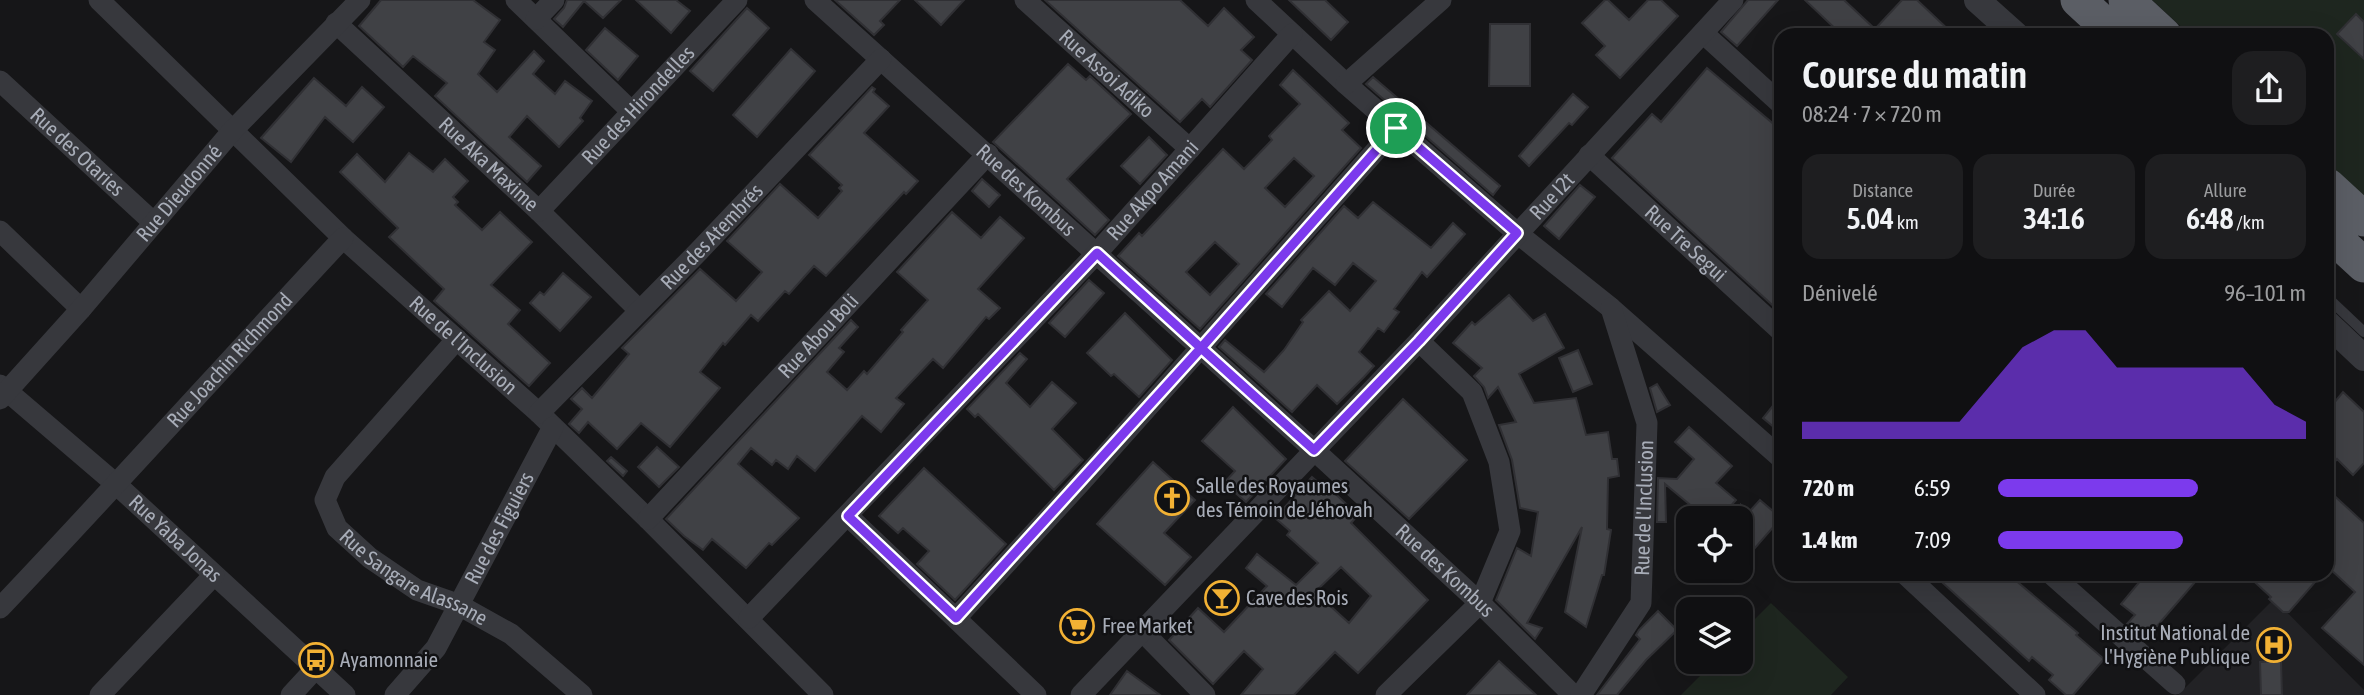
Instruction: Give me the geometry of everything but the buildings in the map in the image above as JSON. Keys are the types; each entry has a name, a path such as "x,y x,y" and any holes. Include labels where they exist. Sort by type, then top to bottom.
{"highway":[{"path":"2078,0 2108,28"},
{"path":"2126,0 2156,28"},
{"path":"2334,192 2364,219"},
{"path":"2334,238 2364,265"}],"street":[{"name":"Rue Dieudonné","path":"2,392 81,309 233,130 360,0"},
{"path":"516,0 631,111"},
{"path":"536,19 554,0"},
{"name":"Rue des Hirondelles","path":"539,211 737,0"},
{"name":"Rue des Kombus","path":"815,0 1314,450 1480,603 1573,695"},
{"name":"Rue Assoi Adiko","path":"1025,0 1190,149"},
{"path":"1256,0 1396,128 1774,451"},
{"path":"1346,84 1441,0"},
{"name":"Rue I2t","path":"1081,695 1419,341 1733,0"},
{"path":"1977,0 2007,28"},
{"name":"Rue de l'Inclusion","path":"111,4 343,238 546,420 749,618 823,695"},
{"name":"Rue Aka Maxime","path":"336,23 539,211 639,310"},
{"path":"1703,33 1774,99"},
{"name":"Rue Akpo Amani","path":"749,618 1097,253 1292,34"},
{"name":"Rue des Atembrés","path":"546,420 639,310 699,251 881,59"},
{"name":"Rue des Otaries","path":"0,81 154,223"},
{"path":"956,618 1396,128"},
{"name":"Rue Abou Boli","path":"648,519 988,154"},
{"name":"Rue Tre Segui","path":"1589,155 1774,325"},
{"path":"0,230 81,309"},
{"name":"Rue Joachin Richmond","path":"0,608 117,485 343,238"},
{"name":"Rue de l'Inclusion","path":"1581,695 1641,603 1647,423 1611,309"},
{"path":"2334,330 2364,358"},
{"name":"Rue Sangare Alassane","path":"457,339 335,477 325,500 337,528 370,558 417,590 457,604 511,634 582,695"},
{"path":"1386,695 1480,603 1510,531 1499,462 1472,392 1419,341"},
{"name":"Rue Yaba Jonas","path":"2,392 117,485 345,695"},
{"name":"Rue des Figuiers","path":"395,695 436,648 546,420"},
{"path":"848,516 1036,695"},
{"path":"100,695 214,575"},
{"path":"1913,581 2035,695"},
{"path":"2059,581 2175,684"},
{"path":"1142,631 1205,695"},
{"path":"291,695 315,668"}],"lane":[{"path":"2334,304 2364,332"}],"shaded area":[{"path":"2152,0 2364,0 2364,197 2334,169 2334,28 2182,28"},
{"name":"Institut National de l'Hygiène Publique","path":"2274,599 2364,690 2364,695 2178,695"},
{"path":"1771,603 1848,677 1831,695 1681,695 1702,674 1753,674 1753,621"}],"place":[{"name":"Salle des Royaumes des Témoin de Jéhovah","path":"1172,498"},
{"name":"Cave des Rois","path":"1222,598"},
{"name":"Free Market","path":"1077,626"},
{"name":"Institut National de l'Hygiène Publique","path":"2274,645"},
{"name":"Ayamonnaie","path":"316,660"}],"route":[{"path":"1396,128 1201,348 1097,253 848,516 956,618 1201,348 1314,450 1419,341 1517,233 1396,128"}]}
